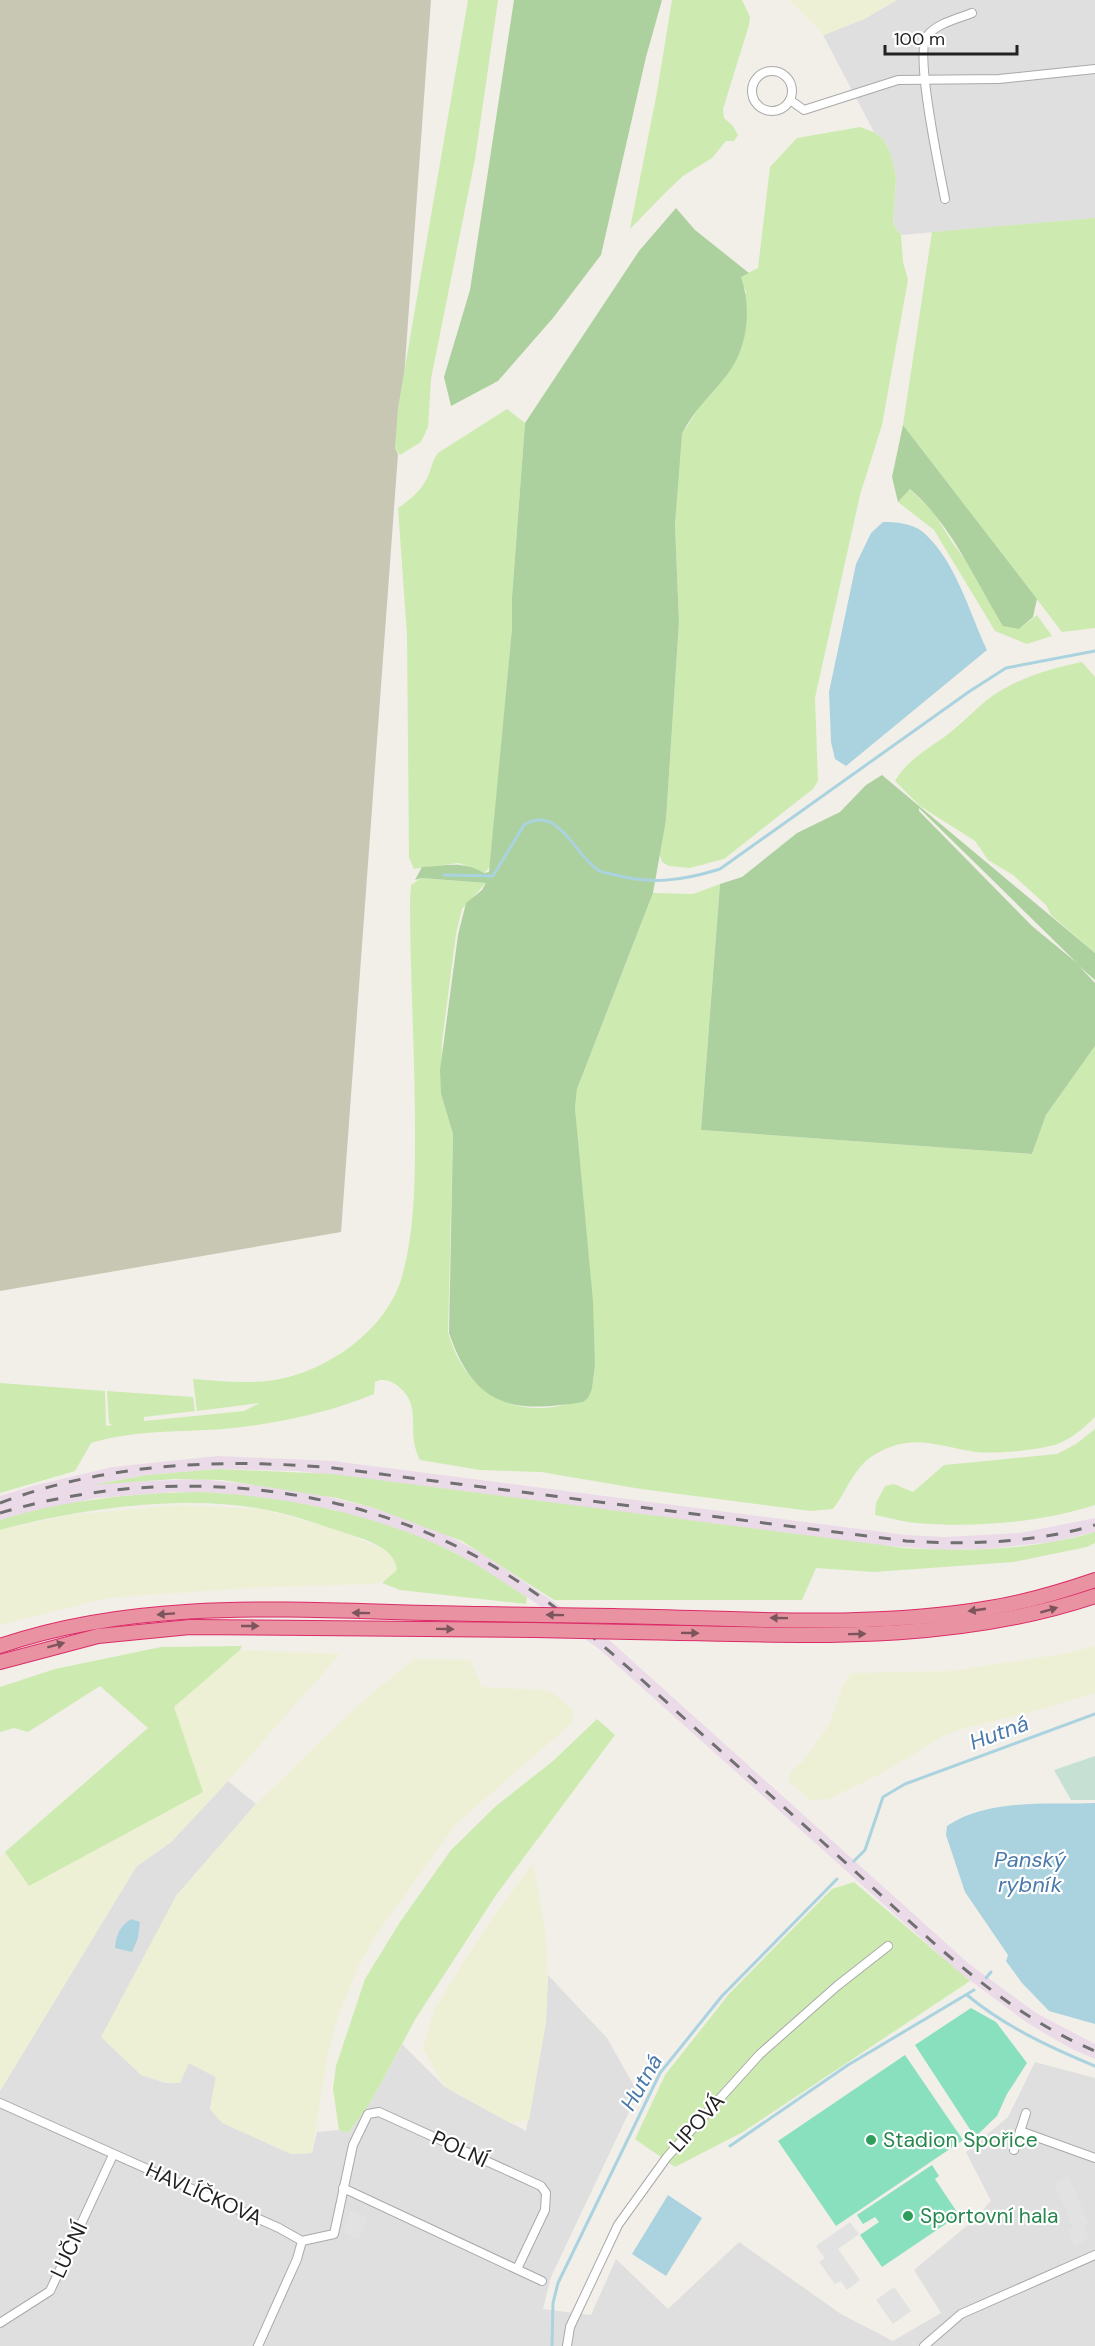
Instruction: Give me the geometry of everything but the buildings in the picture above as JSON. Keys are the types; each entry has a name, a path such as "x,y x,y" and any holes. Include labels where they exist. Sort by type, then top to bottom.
{"highway":[{"path":"0,1646 95,1622 187,1612 838,1619 926,1616 1021,1602 1095,1580"},
{"path":"0,1662 88,1638 190,1627 900,1633 994,1622 1035,1614 1095,1596"}],"street":[{"path":"945,199 925,79 922,47 926,37 934,28 972,13"},
{"path":"790,100 804,110 898,80 999,79 1095,69"},
{"path":"768,72 783,75 792,87 790,100 783,108 776,111 761,108 752,95 755,80 768,72"},
{"name":"LIPOVÁ","path":"567,2343 570,2327 618,2225 667,2157 760,2054 837,1986 888,1946"},
{"name":"HAVLÍČKOVA","path":"0,2103 279,2228 302,2241"},
{"name":"POLNÍ","path":"302,2241 334,2234 358,2131 368,2114 379,2112 541,2186 546,2193 545,2210 517,2269"},
{"path":"1014,2150 1026,2113"},
{"path":"1020,2131 1095,2158"},
{"name":"LUČNÍ","path":"0,2323 50,2291 113,2155"},
{"path":"343,2188 542,2281"},
{"path":"258,2346 297,2259 302,2241"},
{"path":"924,2346 961,2314 1095,2255"}],"shaded area":[{"path":"0,0 431,0 404,378 395,448 398,454 341,1232 0,1291"},
{"path":"789,0 897,0 864,19 824,35"},
{"path":"897,0 1095,0 1095,218 901,235 893,224 896,176 891,155 884,140 874,132 823,35 864,19"},
{"path":"217,1456 333,1461 906,1535 944,1537 1020,1533 1095,1518 1095,1532 1053,1542 985,1549 943,1550 866,1544 298,1471 218,1469 147,1475 100,1483 199,1479 295,1489 374,1508 441,1532 485,1555 608,1639 968,1963 1036,2013 1095,2044 1095,2059 1070,2048 1029,2024 960,1973 599,1649 527,1597 456,1553 334,1510 221,1493 175,1492 96,1498 0,1520 0,1496 32,1486 113,1467"},
{"path":"178,1505 261,1509 329,1527 384,1549 393,1556 397,1570 388,1580 373,1584 247,1588 108,1598 0,1625 0,1530 70,1515"},
{"path":"1095,1646 1095,1693 1032,1712 964,1728 941,1737 888,1770 829,1799 810,1800 789,1782 790,1772 803,1761 829,1725 844,1683 851,1673 951,1671 1069,1653"},
{"path":"240,1650 340,1654 171,1842 136,1867 0,2091 0,1857 5,1852 29,1886 174,1707"},
{"path":"414,1659 470,1660 482,1687 541,1690 553,1693 574,1711 572,1723 456,1824 376,1935 360,1963 338,2017 328,2054 312,2153 291,2154 222,2123 210,2109 216,2077 189,2063 180,2083 166,2083 141,2075 101,2037 176,1896 256,1804 359,1704"},
{"path":"1095,1756 1095,1800 1071,1800 1054,1770"},
{"path":"228,1781 256,1804 176,1896 122,2056 142,2075 166,2083 189,2063 216,2077 210,2109 222,2122 291,2154 312,2153 317,2132 339,2130 348,2133 369,2105 402,2044 445,2087 526,2131 546,2022 548,1975 607,2038 638,2093 551,2277 543,2309 591,2315 616,2259 668,2309 739,2242 841,2314 893,2341 941,2313 914,2270 975,2219 991,2201 966,2152 1008,2117 1035,2062 1095,2078 1095,2346 0,2346 0,2091 136,1867 171,1842"},
{"path":"533,1863 545,1927 548,1975 546,2022 529,2120 510,2123 445,2087 423,2049 434,2010 484,1930"},
{"path":"1069,2177 1089,2224 1084,2227 1089,2239 1074,2246 1068,2231 1073,2228 1054,2183"},
{"path":"351,2211 368,2218 359,2239 343,2232"},
{"path":"850,2222 859,2234 838,2249 860,2280 847,2290 841,2281 835,2284 819,2262 825,2258 816,2246"},
{"path":"894,2287 911,2311 893,2324 876,2300"}],"green space":[{"path":"468,0 498,0 475,159 431,379 428,427 421,442 400,455 395,448 398,408"},
{"path":"514,0 662,0 646,57 601,255 553,318 498,381 451,406 444,377 470,290"},
{"path":"672,0 742,0 750,17 749,25 723,109 724,118 733,126 738,135 734,141 726,141 712,158 683,176 630,229 657,92"},
{"path":"860,127 874,132 884,140 891,155 896,176 893,224 901,235 903,262 908,280 882,425 860,495 815,698 818,781 813,789 724,859 690,868 669,866 662,862 659,852 666,820 679,622 675,524 682,434 700,406 746,292 740,277 758,268 770,167 797,138"},
{"path":"676,208 695,230 749,273 741,277 746,302 746,328 740,353 734,364 697,410 682,434 675,524 679,622 666,820 653,893 577,1089 575,1108 593,1301 595,1365 592,1389 588,1398 583,1402 535,1407 516,1405 498,1399 483,1390 470,1376 449,1333 453,1134 441,1094 440,1070 458,935 466,903 482,890 486,883 421,878 415,880 422,867 461,865 484,873 489,872 512,628 512,597 525,423 639,251"},
{"path":"1095,218 1095,628 1062,632 903,425 932,232"},
{"path":"507,409 525,423 512,597 512,628 490,867 484,873 459,863 414,869 409,858 407,635 398,508 422,486 438,453"},
{"path":"903,425 1037,599 1033,617 1019,629 1003,626 961,553 925,503 910,489 898,502 892,477"},
{"path":"910,489 934,513 954,545 1019,629 1037,615 1052,636 1027,644 995,631 934,530 898,502"},
{"path":"1082,662 1095,677 1095,953 1051,915 1046,905 1013,875 988,860 975,841 920,806 895,781 912,761 992,696 1036,674"},
{"path":"882,775 1095,953 1095,980 1079,966 1095,983 1095,1046 1046,1115 1032,1154 701,1130 720,884 742,877 797,833 840,812 866,785","holes":["919,808 1077,963 1032,926 919,811"]},
{"path":"421,878 486,883 462,909 456,934 442,1042 441,1094 453,1134 448,1332 465,1370 477,1384 492,1395 509,1403 547,1408 569,1404 592,1389 595,1365 575,1108 577,1089 653,893 693,894 720,884 701,1130 1032,1154 1046,1115 1095,1046 1095,1417 1067,1440 1033,1449 976,1452 913,1442 888,1448 874,1455 861,1466 833,1509 810,1511 641,1489 541,1472 480,1470 420,1460 415,1445 409,1399 397,1385 380,1380 375,1382 374,1394 329,1410 266,1424 130,1435 91,1443 75,1471 0,1493 0,1383 105,1391 106,1426 112,1425 109,1423 107,1391 193,1397 195,1411 144,1417 144,1421 244,1411 260,1403 197,1411 193,1379 255,1382 275,1380 314,1368 351,1346 367,1332 393,1299 406,1262 412,1225 415,1132 410,900 411,885"},
{"path":"1095,1429 1095,1505 1029,1520 984,1524 916,1523 875,1515 876,1503 885,1486 894,1484 913,1492 944,1465 1057,1454 1076,1444"},
{"path":"218,1469 332,1474 905,1548 953,1550 1025,1546 1095,1532 1095,1543 1087,1547 1014,1562 874,1572 816,1568 802,1600 554,1600 462,1541 374,1508 337,1498 222,1480 175,1479 91,1485 147,1475"},
{"path":"199,1492 298,1503 396,1528 427,1540 475,1564 527,1597 526,1604 400,1590 382,1583 397,1570 390,1555 377,1545 304,1520 262,1509 198,1503 130,1506 62,1516 0,1530 0,1520 49,1507 124,1496"},
{"path":"242,1646 174,1707 203,1792 29,1886 5,1852 148,1728 100,1686 28,1732 14,1728 0,1732 0,1687 55,1669 161,1647"},
{"path":"597,1719 615,1735 496,1895 416,2018 369,2105 348,2133 339,2130 333,2089 336,2066 365,1979 400,1922 451,1850 496,1806 553,1761"},
{"path":"854,1882 970,1981 743,2132 675,2167 635,2139 665,2075 729,1994 832,1889"},
{"path":"971,2008 996,2022 1027,2063 1007,2094 997,2116 975,2137 915,2045"},
{"name":"Stadion Spořice","path":"905,2055 963,2140 836,2226 778,2141"},
{"name":"Sportovní hala","path":"932,2165 939,2176 935,2179 959,2215 882,2267 860,2235 879,2222 875,2217 863,2224 857,2215"}],"water":[{"path":"883,522 914,527 923,532 934,544 961,588 987,650 846,766 835,759 831,742 829,692 856,564 871,533"},
{"name":"Panský rybník","path":"1095,1803 1095,2024 1049,2011 1022,1983 1006,1961 1008,1955 965,1892 946,1835 947,1826 963,1817 999,1807"},
{"path":"131,1919 140,1922 138,1938 132,1952 115,1948 119,1931"},
{"path":"668,2195 702,2218 666,2276 632,2254"}],"waterway":[{"path":"444,875 493,876 524,825 536,820 547,821 556,826 589,863 605,873 642,880 668,880 720,869 970,691 1006,668 1095,651"},
{"name":"Hutná","path":"854,1861 865,1850 883,1797 905,1784 1095,1714"},
{"name":"Hutná","path":"552,2346 553,2303 558,2283 660,2073 722,1996 837,1879"},
{"path":"986,1978 991,1972"},
{"path":"730,2146 848,2065 974,1990"},
{"path":"967,1995 996,2017 1028,2035 1095,2066"}],"railway":[{"path":"0,1503 81,1479 122,1472 206,1464 249,1464 333,1468 906,1541 954,1543 1025,1539 1095,1525"},
{"path":"0,1513 57,1499 115,1490 174,1486 233,1488 292,1495 350,1507 406,1525 460,1548 521,1584 606,1648 969,1973 1030,2017 1095,2051"}],"place":[{"name":"Stadion Spořice","path":"871,2140"},
{"name":"Sportovní hala","path":"908,2216"}]}
